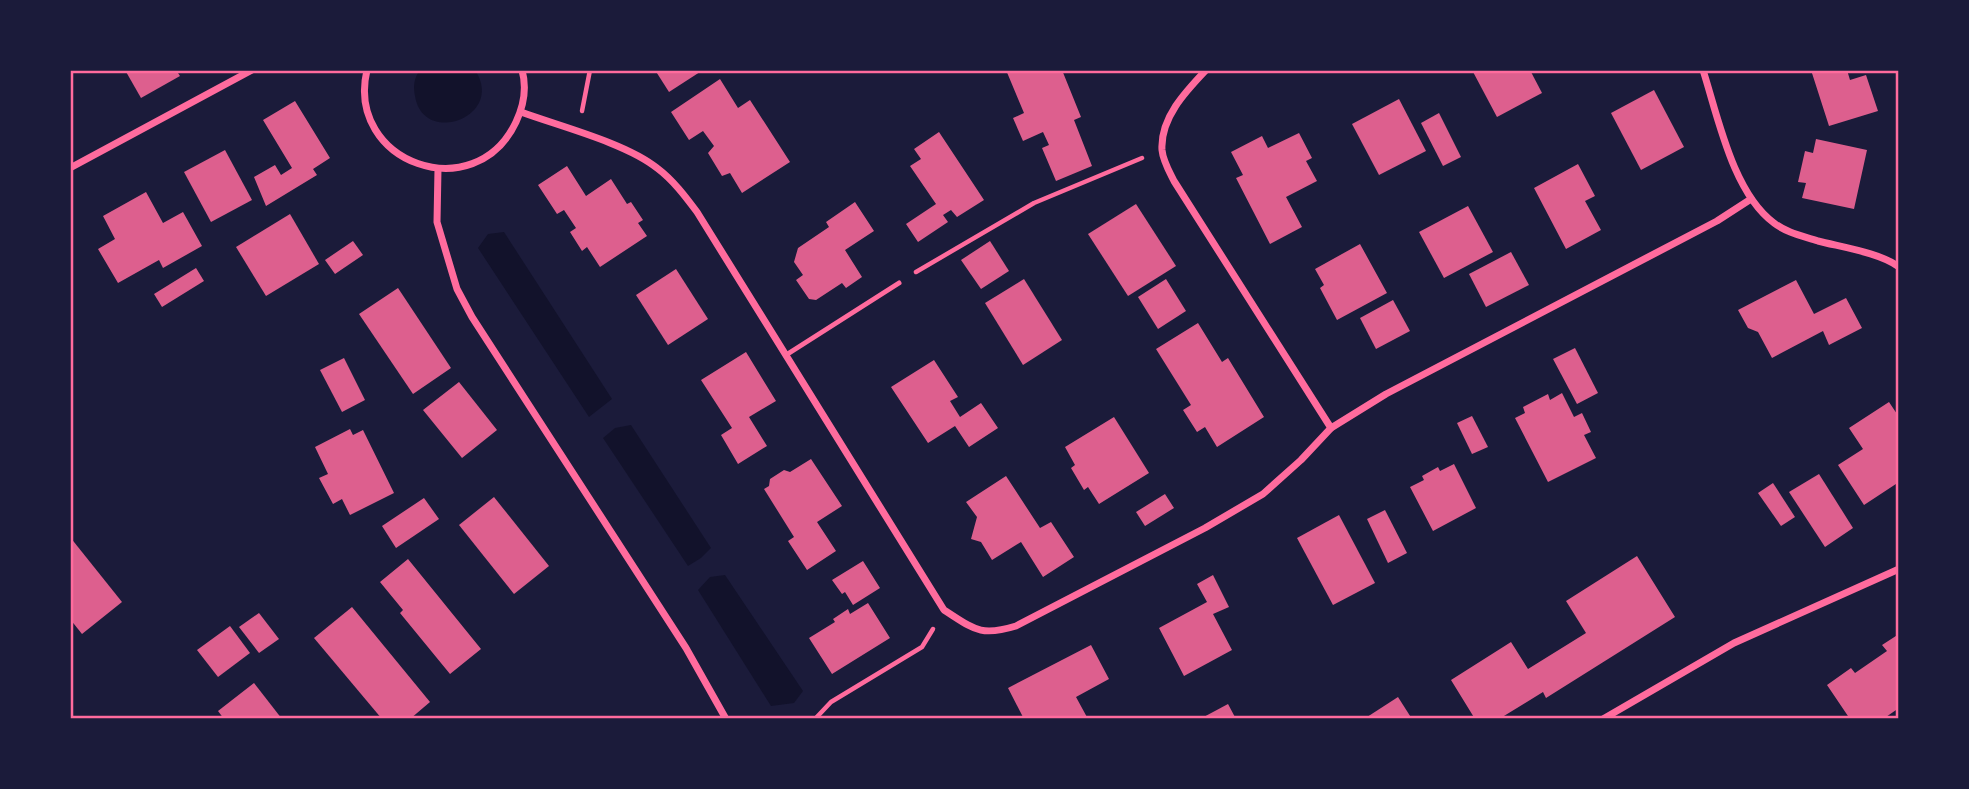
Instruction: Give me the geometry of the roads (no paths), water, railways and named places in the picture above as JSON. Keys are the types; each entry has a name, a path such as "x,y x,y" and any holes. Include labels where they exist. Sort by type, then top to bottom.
{"street":[{"path":"70,168 252,70"},
{"path":"365,71 365,103 371,123 383,141 398,155 417,164 438,169 468,165 496,150 510,135 521,112 525,95 522,70"},
{"path":"1206,70 1183,93 1166,127 1162,149 1166,164 1174,181 1331,428"},
{"path":"1703,70 1738,177 1751,199 1773,222 1791,233 1875,257 1899,267"},
{"path":"521,112 634,153 679,187 944,610 975,630 996,632 1016,626 1205,528 1262,494 1301,460 1331,428 1386,394 1717,221 1751,199"},
{"path":"438,169 437,222 457,289 472,317 678,636 726,719"},
{"path":"1603,719 1734,643 1899,569"}],"lane":[{"path":"786,355 899,283"}]}
